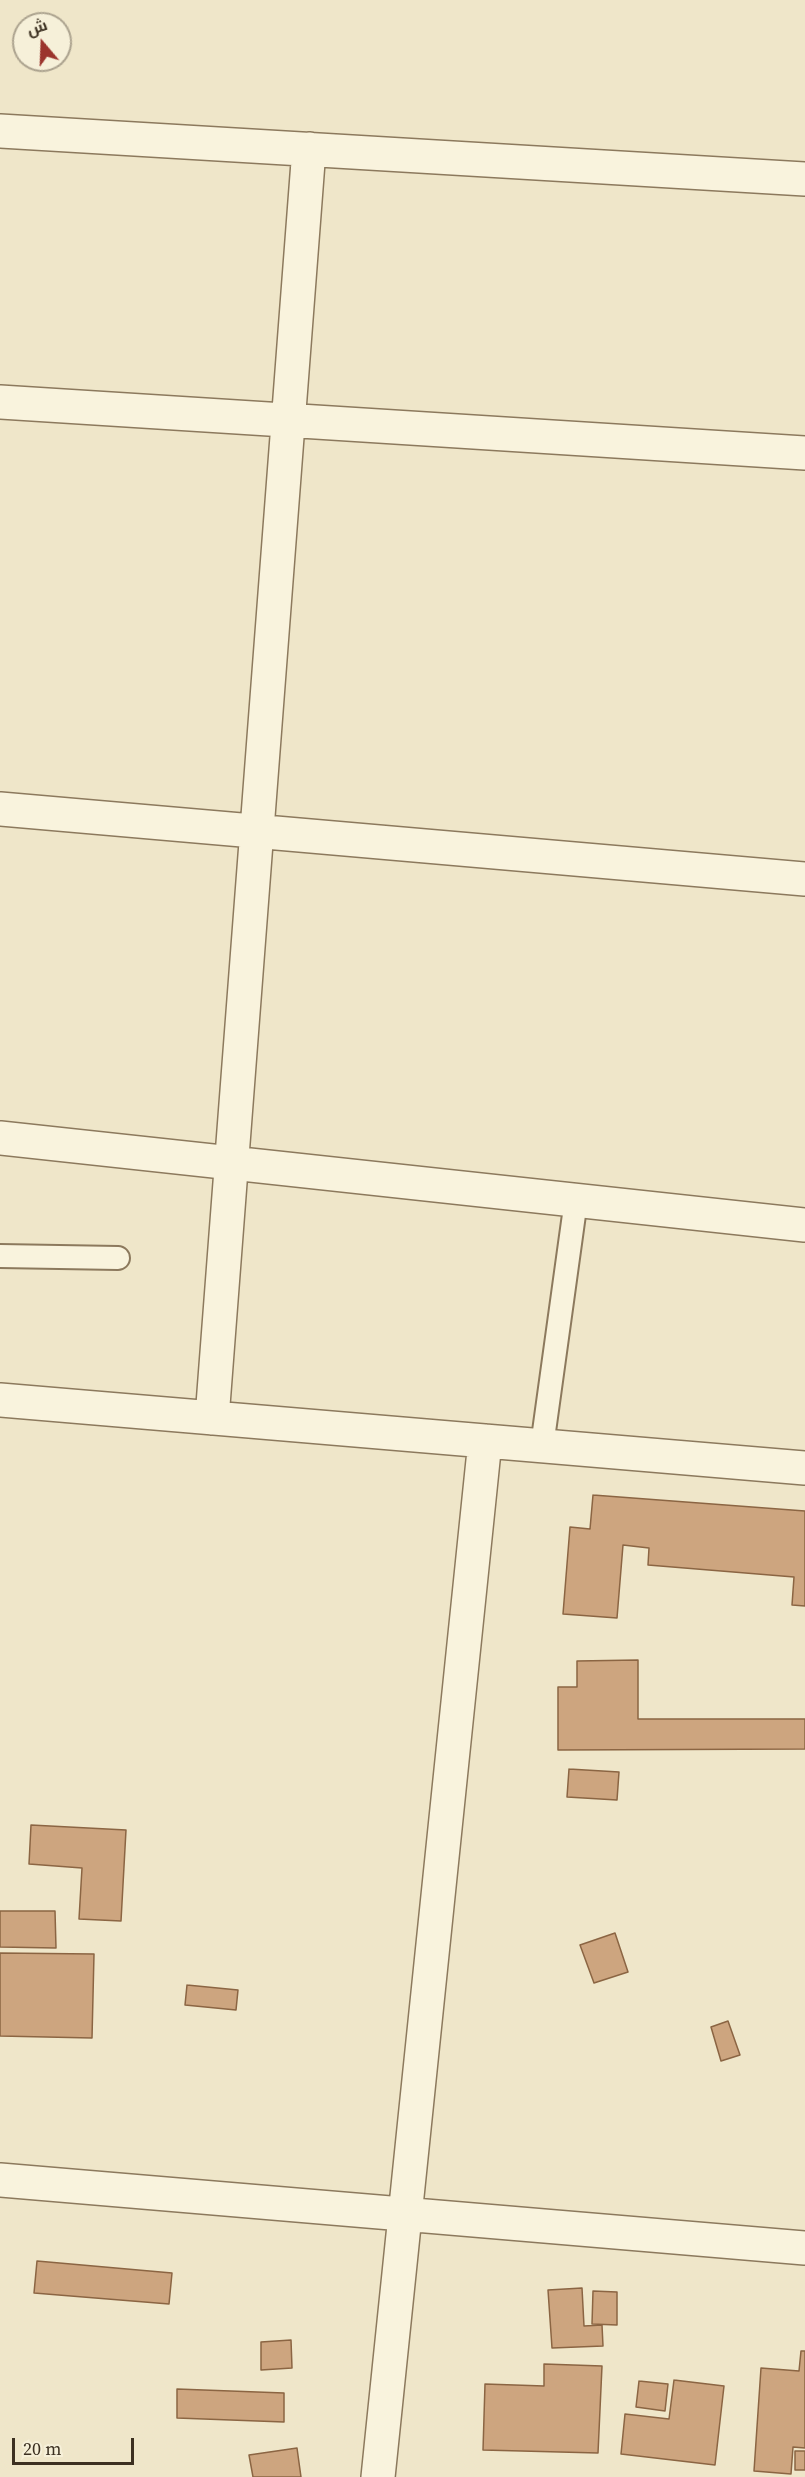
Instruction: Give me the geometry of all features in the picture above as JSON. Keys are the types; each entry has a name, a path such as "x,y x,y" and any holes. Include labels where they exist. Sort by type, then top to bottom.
{"street":[{"path":"0,131 805,179"},
{"path":"212,1418 309,149"},
{"path":"0,402 805,453"},
{"path":"0,809 805,879"},
{"path":"0,1138 805,1225"},
{"path":"0,1400 805,1468"},
{"path":"378,2477 485,1441"},
{"path":"0,2180 805,2248"}],"lane":[{"path":"542,1446 576,1200"},
{"path":"0,1256 118,1258"}],"building":[{"path":"593,1495 805,1511 805,1606 792,1605 794,1577 648,1565 649,1548 623,1545 617,1618 563,1614 570,1527 590,1529"},
{"path":"638,1660 638,1719 805,1719 805,1749 558,1750 558,1687 577,1687 577,1661"},
{"path":"569,1769 619,1772 617,1800 567,1797"},
{"path":"31,1825 126,1830 121,1921 79,1919 82,1868 29,1864"},
{"path":"0,1911 55,1911 56,1948 0,1947"},
{"path":"615,1933 628,1972 594,1983 580,1945"},
{"path":"0,1953 94,1954 92,2038 0,2036"},
{"path":"187,1985 238,1990 236,2010 185,2005"},
{"path":"728,2021 740,2055 721,2061 711,2027"},
{"path":"37,2261 172,2273 169,2304 34,2293"},
{"path":"582,2288 584,2326 602,2325 603,2346 552,2348 548,2290"},
{"path":"593,2291 617,2292 617,2325 592,2324"},
{"path":"291,2340 292,2368 261,2370 261,2342"},
{"path":"801,2351 805,2351 805,2448 793,2447 791,2474 754,2471 761,2368 799,2371"},
{"path":"544,2364 602,2366 598,2453 483,2450 485,2384 544,2386"},
{"path":"674,2380 724,2386 715,2465 621,2454 625,2414 669,2419"},
{"path":"639,2381 668,2384 665,2411 636,2407"},
{"path":"177,2389 284,2393 284,2422 177,2418"},
{"path":"297,2448 301,2477 253,2477 249,2455"},
{"path":"795,2451 805,2451 805,2470 795,2470"}]}
